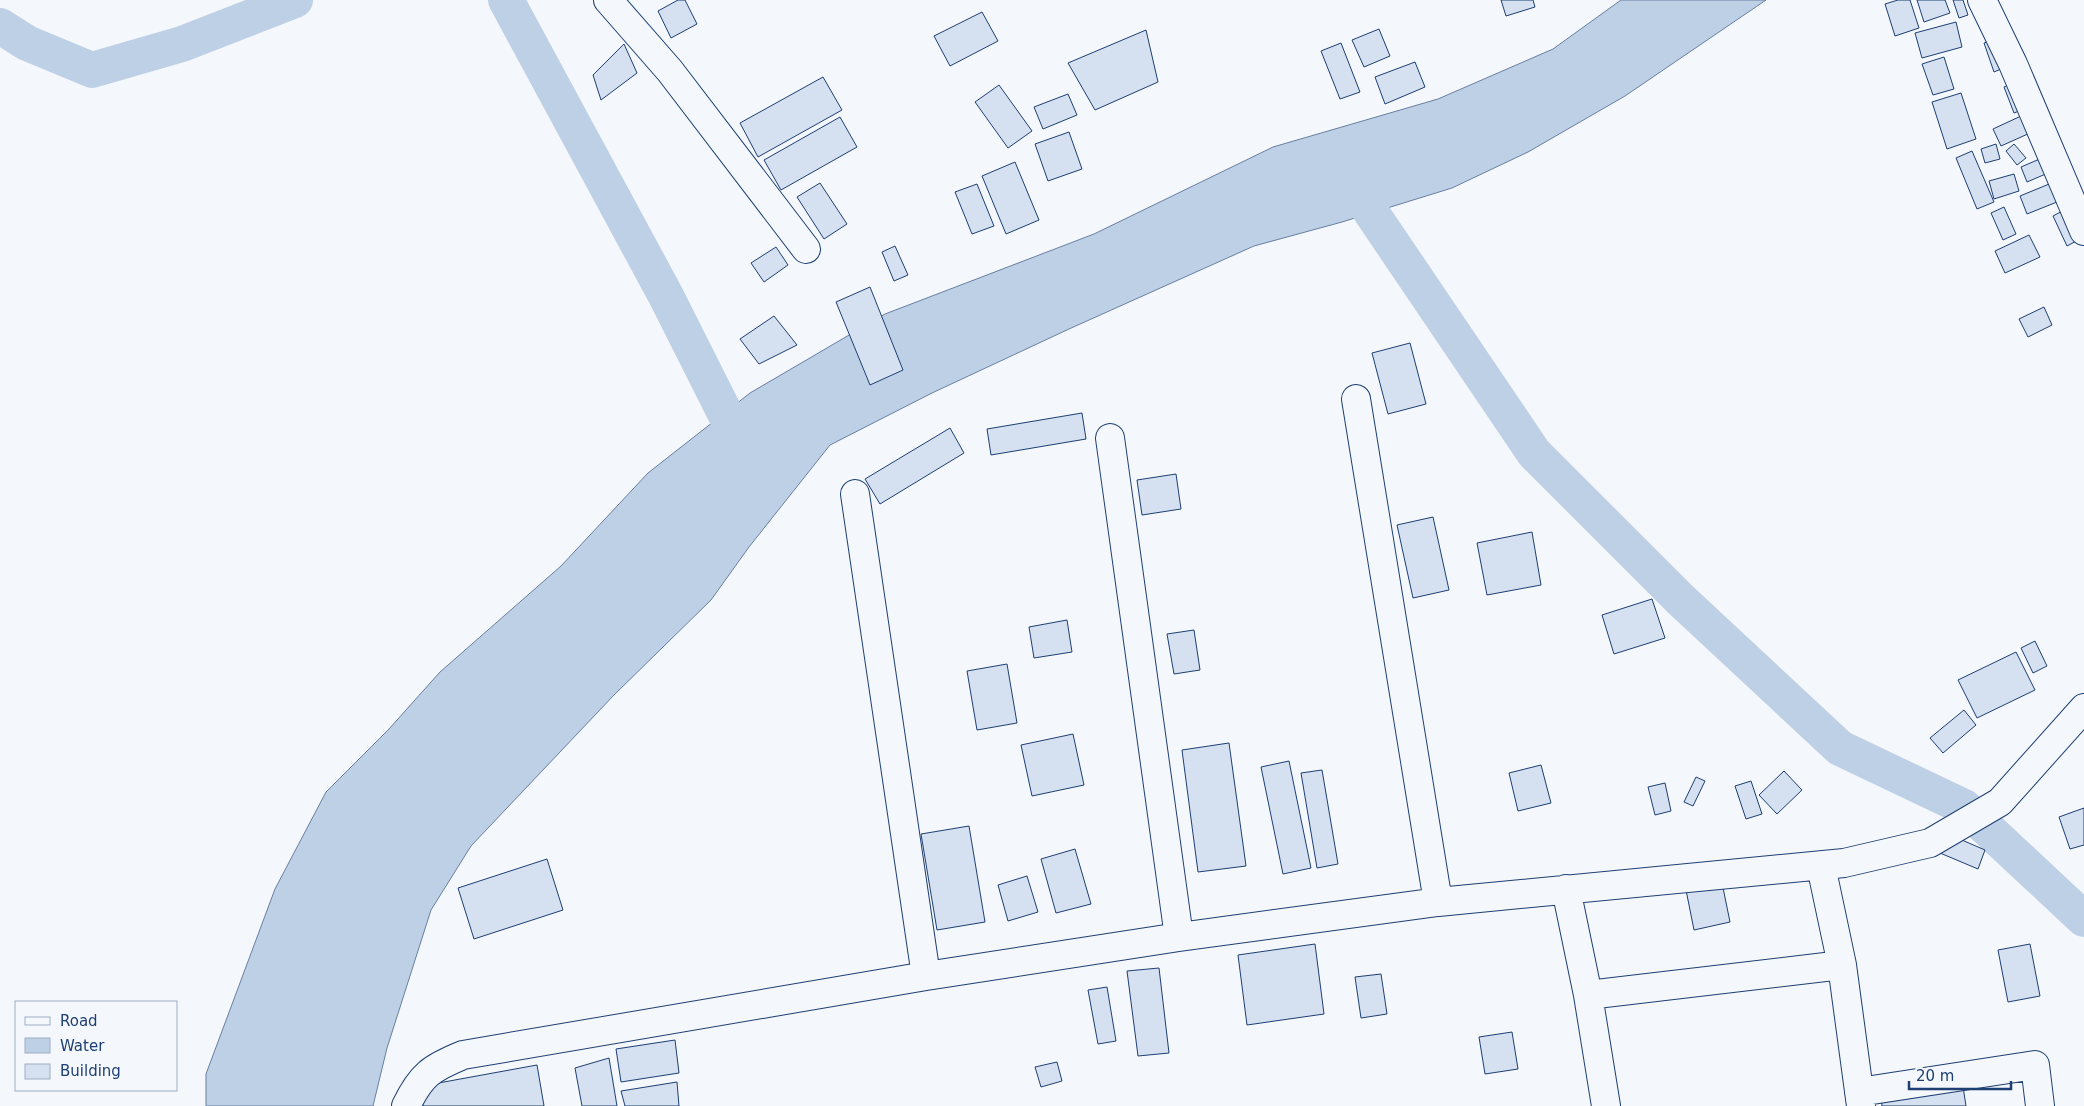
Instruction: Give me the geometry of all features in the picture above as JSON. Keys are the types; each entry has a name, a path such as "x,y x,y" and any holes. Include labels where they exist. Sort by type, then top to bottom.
{"street":[{"path":"608,0 670,71 806,249"},
{"path":"1982,0 2014,64 2084,231"},
{"path":"1356,400 1438,902"},
{"path":"1110,438 1179,937"},
{"path":"855,494 926,976"},
{"path":"406,1106 413,1091 428,1072 463,1055 926,976 1179,937 1438,902 1821,866 1930,843 2000,802 2084,708"},
{"path":"1821,866 1842,965 1860,1099 2035,1065 2040,1106"},
{"path":"1566,890 1588,995 1606,1106"},
{"path":"1588,995 1842,965"}],"water":[{"path":"1621,0 1766,0 1625,96 1528,152 1452,188 1342,222 1254,246 932,393 830,445 749,547 711,600 614,695 471,846 431,910 387,1048 373,1106 206,1106 206,1074 275,889 326,792 389,729 440,672 561,566 648,473 750,393 885,314 1094,234 1273,147 1438,99 1553,49"}],"building":[{"path":"678,0 685,0 697,24 671,38 658,11"},
{"path":"1501,0 1533,0 1535,7 1506,16"},
{"path":"1898,0 1910,0 1919,28 1895,36 1885,4"},
{"path":"1917,0 1945,0 1950,13 1924,22"},
{"path":"1953,0 1963,0 1968,15 1959,18"},
{"path":"982,12 998,41 950,66 934,36"},
{"path":"1956,22 1962,47 1922,58 1915,33"},
{"path":"1379,29 1390,56 1364,67 1352,40"},
{"path":"1146,30 1158,82 1095,110 1068,63"},
{"path":"1996,39 2006,67 1994,72 1984,43"},
{"path":"1341,43 1360,92 1340,99 1321,51"},
{"path":"624,44 637,73 601,100 593,75"},
{"path":"1944,57 1954,89 1933,95 1922,64"},
{"path":"1415,62 1425,87 1385,104 1375,77"},
{"path":"823,77 842,110 758,157 740,123"},
{"path":"2013,83 2024,109 2014,113 2004,87"},
{"path":"999,85 1032,131 1008,148 975,102"},
{"path":"1961,93 1976,139 1947,149 1932,102"},
{"path":"1068,94 1077,115 1043,129 1034,107"},
{"path":"2021,116 2030,133 2001,146 1993,129"},
{"path":"840,117 857,147 781,190 764,160"},
{"path":"1069,132 1082,169 1048,181 1035,144"},
{"path":"1996,144 2000,159 1985,163 1981,149"},
{"path":"2014,144 2026,158 2017,165 2006,151"},
{"path":"1972,151 1994,202 1977,209 1956,158"},
{"path":"2042,158 2048,173 2027,182 2021,167"},
{"path":"1015,162 1039,220 1006,234 982,176"},
{"path":"2014,174 2019,191 1994,199 1989,181"},
{"path":"2054,182 2062,200 2027,214 2020,196"},
{"path":"820,183 847,224 824,239 797,197"},
{"path":"977,184 994,226 972,234 955,192"},
{"path":"2004,207 2016,234 2003,240 1991,213"},
{"path":"2068,208 2082,238 2067,246 2053,216"},
{"path":"2029,235 2040,257 2005,273 1995,251"},
{"path":"895,246 908,275 894,281 882,252"},
{"path":"776,247 788,265 764,282 751,263"},
{"path":"870,287 903,370 870,385 836,302"},
{"path":"2044,307 2052,325 2028,337 2019,319"},
{"path":"774,316 797,345 759,364 740,339"},
{"path":"1410,343 1426,404 1388,414 1372,353"},
{"path":"1082,413 1086,439 991,455 987,429"},
{"path":"950,428 964,453 880,504 865,479"},
{"path":"1176,474 1181,509 1142,515 1137,480"},
{"path":"1433,517 1449,590 1413,598 1397,525"},
{"path":"1532,532 1541,585 1487,595 1477,543"},
{"path":"1652,599 1665,638 1614,654 1602,615"},
{"path":"1067,620 1072,652 1034,658 1029,627"},
{"path":"1194,630 1200,670 1174,674 1167,634"},
{"path":"2035,641 2047,666 2033,673 2021,648"},
{"path":"2016,652 2035,690 1977,718 1958,680"},
{"path":"1007,664 1017,723 977,730 967,671"},
{"path":"1964,710 1976,725 1943,753 1930,738"},
{"path":"1073,734 1084,785 1032,796 1021,745"},
{"path":"1229,743 1246,866 1198,872 1182,750"},
{"path":"1289,761 1311,868 1283,874 1261,767"},
{"path":"1541,765 1551,803 1518,811 1509,773"},
{"path":"1322,770 1338,864 1317,868 1301,773"},
{"path":"1784,771 1802,790 1777,814 1759,795"},
{"path":"1696,777 1705,781 1693,806 1684,802"},
{"path":"1751,781 1762,814 1746,819 1735,786"},
{"path":"1665,783 1671,811 1655,815 1648,787"},
{"path":"2084,808 2084,845 2070,849 2059,817"},
{"path":"969,826 985,922 937,930 921,834"},
{"path":"1948,834 1985,850 1978,869 1940,853"},
{"path":"1075,849 1091,904 1056,913 1041,859"},
{"path":"547,859 563,910 474,939 458,888"},
{"path":"1720,873 1730,922 1694,930 1684,880"},
{"path":"1027,876 1038,912 1008,921 998,885"},
{"path":"1315,944 1324,1014 1247,1025 1238,955"},
{"path":"2030,944 2040,996 2008,1002 1998,950"},
{"path":"1159,968 1169,1053 1138,1056 1127,971"},
{"path":"1381,974 1387,1014 1361,1018 1355,977"},
{"path":"1107,987 1116,1041 1098,1044 1088,990"},
{"path":"1512,1032 1518,1069 1485,1074 1479,1037"},
{"path":"675,1040 679,1073 621,1082 616,1049"},
{"path":"609,1058 617,1106 582,1106 575,1068"},
{"path":"1057,1062 1062,1081 1041,1087 1035,1067"},
{"path":"537,1065 544,1106 423,1106 422,1086"},
{"path":"1962,1080 1966,1106 1882,1106 1880,1092"},
{"path":"677,1082 679,1106 625,1106 621,1091"}],"waterway":[{"path":"0,26 27,43 92,70 182,44 295,0"},
{"path":"506,0 666,296 745,453"},
{"path":"1348,178 1534,453 1681,600 1840,748 1964,807 2084,919"}]}
